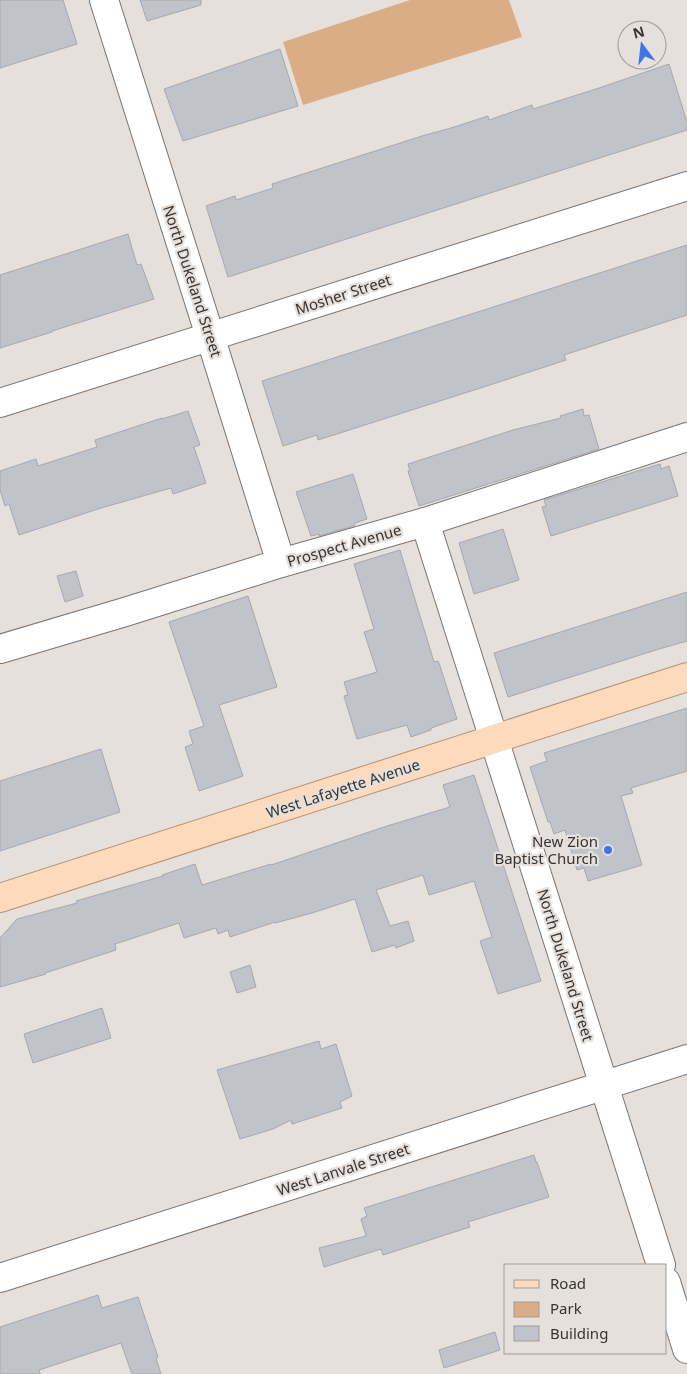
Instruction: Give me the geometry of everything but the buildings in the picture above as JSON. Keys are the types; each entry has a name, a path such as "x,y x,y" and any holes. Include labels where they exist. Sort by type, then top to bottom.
{"main road":[{"name":"West Lafayette Avenue","path":"0,898 687,677"}],"street":[{"name":"North Dukeland Street","path":"104,0 281,563"},
{"name":"Mosher Street","path":"0,403 687,186"},
{"name":"Prospect Avenue","path":"0,649 281,563 426,522 687,437"},
{"name":"North Dukeland Street","path":"426,522 661,1264"},
{"name":"West Lanvale Street","path":"0,1278 687,1059"},
{"path":"667,1285 687,1349"}],"green space":[{"path":"410,0 509,0 522,37 303,105 283,42"}],"place":[{"name":"New Zion Baptist Church","path":"608,850"}]}
